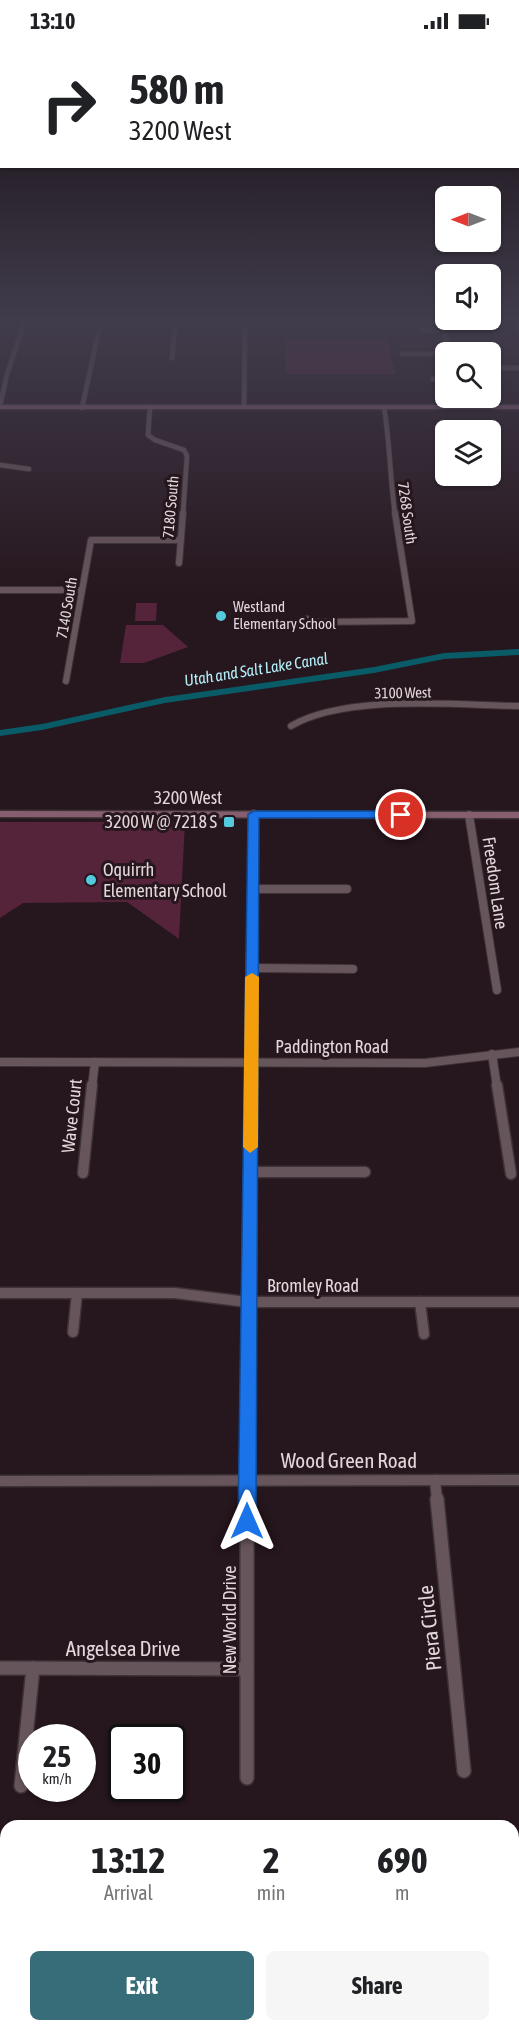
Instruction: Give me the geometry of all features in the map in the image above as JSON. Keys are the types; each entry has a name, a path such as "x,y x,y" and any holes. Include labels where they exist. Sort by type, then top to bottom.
{"main road":[{"name":"3200 West","path":"0,814 519,815"}],"street":[{"name":"7180 South","path":"150,411 148,435 155,440 184,450 187,456 179,563"},
{"name":"7268 South","path":"307,619 315,622 412,621 390,482 390,447 385,411"},
{"path":"0,465 29,469"},
{"name":"7140 South","path":"66,681 91,540 180,540"},
{"path":"0,590 82,590"},
{"name":"3100 West","path":"291,726 305,716 353,708 519,706"},
{"name":"New World Drive","path":"247,1778 247,1302 254,814"},
{"name":"Freedom Lane","path":"469,815 497,990"},
{"path":"252,889 347,889"},
{"path":"252,968 353,969"},
{"name":"Paddington Road","path":"0,1062 425,1064 519,1052"},
{"path":"492,1054 512,1174"},
{"name":"Wave Court","path":"83,1173 95,1062"},
{"path":"250,1173 365,1172"},
{"name":"Bromley Road","path":"0,1293 176,1293 247,1302 519,1302"},
{"path":"73,1332 77,1293"},
{"path":"420,1302 424,1334"},
{"name":"Piera Circle","path":"435,1480 464,1771"},
{"name":"Wood Green Road","path":"0,1481 519,1480"},
{"name":"Angelsea Drive","path":"0,1668 247,1669"},
{"path":"27,1724 33,1668"}],"shaded area":[{"path":"136,603 157,603 156,621 135,621"},
{"path":"126,625 163,625 188,647 144,663 120,663"},
{"path":"0,822 185,822 179,939 127,902 23,903 0,918"}],"waterway":[{"name":"Utah and Salt Lake Canal","path":"0,733 42,727 165,700 374,670 444,656 519,652"}],"slow traffic":[{"path":"250,1147 252,977"}],"place":[{"name":"Westland Elementary School","path":"221,616"},
{"name":"3200 W @ 7218 S","path":"229,822"},
{"name":"Oquirrh Elementary School","path":"91,880"}],"route":[{"path":"247,1521 247,1302 254,814 401,815"}]}
